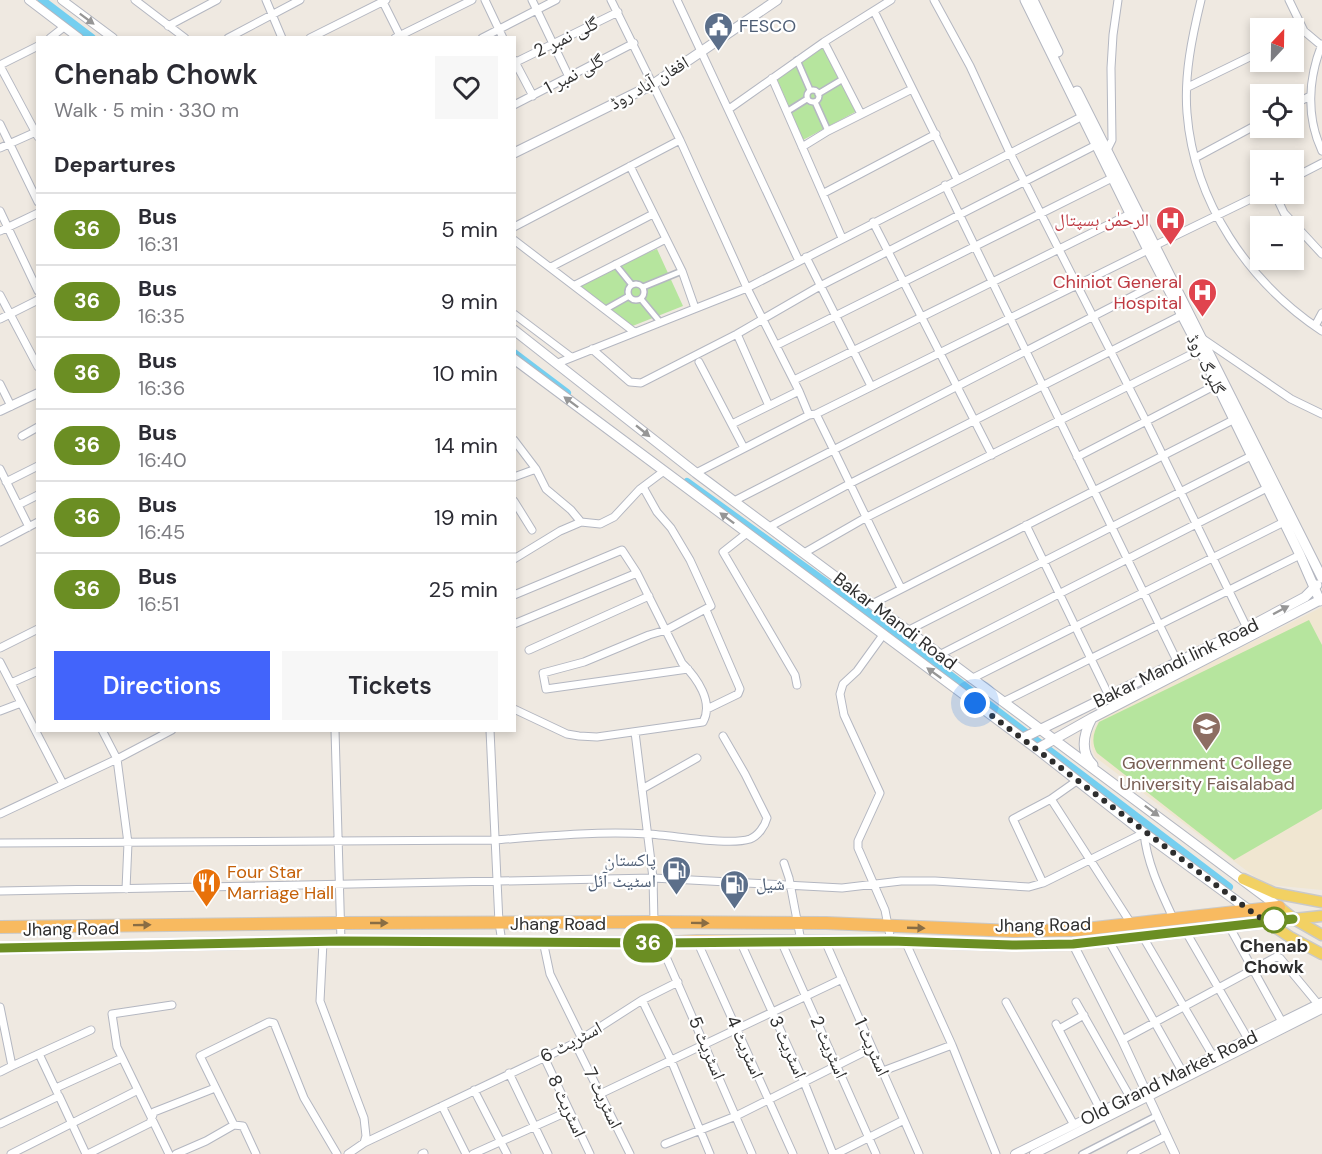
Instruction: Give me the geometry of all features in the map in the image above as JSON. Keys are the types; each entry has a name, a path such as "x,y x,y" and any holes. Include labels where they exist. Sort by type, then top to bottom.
{"highway":[{"name":"Jhang Road","path":"0,927 340,922 654,922 1013,931 1077,930 1279,907"},
{"name":"Jhang Road","path":"0,948 341,941 660,943 905,941 1012,945 1073,944 1293,919"}],"main road":[{"name":"افغان آباد روڈ","path":"516,152 652,85 777,0"},
{"name":"گلبرگ روڈ","path":"1025,0 1083,116 1106,154 1114,177 1132,213 1201,337 1322,578"},
{"name":"گلبرگ روڈ","path":"1033,0 1152,248 1164,280 1321,600"},
{"name":"Bakar Mandi Road","path":"516,332 696,473 1279,907"},
{"name":"Bakar Mandi Road","path":"516,360 1023,738 1144,833 1249,910"},
{"path":"781,558 791,544"},
{"name":"Bakar Mandi link Road","path":"1023,738 1178,663 1305,597 1322,578"},
{"name":"Bakar Mandi link Road","path":"1037,749 1092,718 1321,600"},
{"path":"1092,718 1085,731 1084,747 1089,761 1099,772"},
{"path":"1243,879 1274,892 1322,902"},
{"path":"1279,907 1322,902"},
{"path":"1279,907 1293,919 1322,935"},
{"path":"1249,910 1290,937 1322,954"},
{"path":"1293,919 1322,916"}],"street":[{"path":"29,0 77,36"},
{"path":"62,0 110,36"},
{"path":"135,0 182,36"},
{"path":"168,26 217,0"},
{"path":"266,0 281,36"},
{"path":"232,36 300,0"},
{"path":"314,36 383,0 398,36"},
{"path":"400,36 472,0"},
{"path":"484,0 502,36"},
{"path":"532,0 569,77"},
{"path":"486,36 556,0"},
{"path":"611,0 680,140 747,288 799,391 851,483 865,518 901,588"},
{"path":"677,0 803,259 820,286 871,386"},
{"path":"729,109 797,60 891,0"},
{"path":"934,0 970,66 1010,153 1146,421 1247,628"},
{"path":"1106,154 1112,140 1111,68 1118,0"},
{"path":"1201,0 1188,69 1187,111 1191,148 1215,216 1267,286 1322,331"},
{"path":"1289,0 1298,18"},
{"path":"874,11 957,179"},
{"name":"گلی نمبر 2","path":"516,61 618,12"},
{"path":"53,36 64,27"},
{"path":"1304,31 1322,45 1310,86 1315,132 1322,151"},
{"path":"824,42 861,114"},
{"name":"گلی نمبر 1","path":"516,104 634,43"},
{"path":"36,47 0,65 36,131"},
{"path":"1188,87 1250,57"},
{"path":"797,60 810,90"},
{"path":"516,64 533,96"},
{"path":"772,78 842,238"},
{"path":"818,93 843,79"},
{"path":"802,147 828,131 912,88"},
{"path":"810,90 818,93"},
{"path":"807,99 810,90"},
{"path":"815,102 819,98 818,93"},
{"path":"1304,99 1310,96"},
{"path":"788,111 807,99"},
{"path":"807,99 815,102"},
{"path":"815,102 828,131"},
{"path":"558,363 633,331 747,288 1083,116"},
{"path":"0,124 36,198"},
{"path":"1195,158 1250,128"},
{"path":"0,148 36,133"},
{"path":"824,193 936,134"},
{"path":"516,226 680,140"},
{"path":"592,349 630,382 641,383 764,320 820,286 1098,144"},
{"path":"1304,173 1322,164"},
{"path":"630,166 682,271 695,308"},
{"path":"777,345 1114,177"},
{"path":"945,185 1178,663"},
{"path":"696,473 1250,199"},
{"path":"1280,204 1284,213 1322,254"},
{"path":"0,211 36,287"},
{"path":"794,380 1132,213"},
{"path":"0,231 36,214"},
{"path":"551,267 653,214"},
{"path":"873,222 992,455"},
{"path":"574,285 666,239"},
{"path":"516,241 633,331"},
{"path":"615,264 632,285"},
{"path":"643,287 682,271"},
{"path":"734,501 1164,280"},
{"path":"638,284 643,287 644,293 641,298 634,300 629,296 628,290 632,285 638,284"},
{"path":"0,295 36,362"},
{"path":"606,309 629,296"},
{"path":"641,298 660,322"},
{"path":"0,319 36,301"},
{"path":"1315,326 1322,314"},
{"path":"769,527 1182,315"},
{"path":"516,316 571,357"},
{"path":"1190,331 1291,399 1322,414"},
{"path":"737,334 769,406"},
{"path":"804,553 865,518 1200,350"},
{"path":"699,362 744,448"},
{"path":"0,384 11,406"},
{"path":"1077,457 1216,385"},
{"path":"732,424 799,391"},
{"path":"0,411 36,394"},
{"path":"872,604 1233,420"},
{"path":"22,435 36,428"},
{"path":"516,443 536,469 546,489 571,510 581,522"},
{"path":"907,631 1251,456"},
{"path":"6,482 36,467"},
{"path":"0,469 29,526"},
{"path":"516,476 536,469"},
{"path":"516,558 560,531 581,522 600,524 614,516 643,487 664,471"},
{"path":"643,487 690,560 711,606 666,630 584,662 543,673 546,689 688,669"},
{"path":"939,655 1267,488"},
{"path":"18,505 36,496"},
{"path":"516,504 532,530"},
{"path":"971,679 1284,522"},
{"path":"0,542 36,523"},
{"path":"1026,525 1109,696"},
{"path":"747,533 723,552 795,675 797,686"},
{"path":"516,594 622,550 637,573 682,663 698,684 707,703 702,722 597,737 573,735 516,710"},
{"path":"1003,702 1300,555"},
{"path":"516,623 637,573"},
{"path":"529,650 649,596"},
{"path":"705,610 740,689 738,694 707,709"},
{"path":"0,648 36,630"},
{"path":"883,635 857,671 843,684 840,694 844,716 880,794 858,841 858,848 885,910 891,941"},
{"path":"0,662 63,784"},
{"path":"11,683 36,672"},
{"path":"0,711 21,704"},
{"path":"103,732 117,759 128,843 126,889"},
{"path":"0,813 117,759 168,732"},
{"path":"335,732 341,941"},
{"path":"490,732 499,923 502,942"},
{"name":"اسٹریٹ 5","path":"635,732 653,878 654,922 660,943 752,1154"},
{"path":"0,843 495,840 574,834 647,834 731,840 752,838 759,833 767,818 723,736"},
{"path":"642,789 697,758"},
{"path":"1044,883 1013,819 1051,799 1078,780"},
{"path":"1051,799 1132,925"},
{"path":"0,891 653,878 842,888 901,881 1029,887 1044,883 1144,833 1146,850 1156,883 1174,920"},
{"path":"784,863 801,941"},
{"path":"1229,926 1282,1022"},
{"path":"1186,932 1248,1039"},
{"path":"1143,937 1213,1056"},
{"name":"اسٹریٹ 7","path":"543,941 550,974 600,1094 630,1154"},
{"name":"اسٹریٹ 4","path":"697,941 793,1154"},
{"name":"اسٹریٹ 3","path":"740,941 834,1154"},
{"name":"اسٹریٹ 2","path":"781,941 876,1154"},
{"name":"اسٹریٹ 1","path":"825,941 919,1154"},
{"path":"905,941 952,1045 996,1154"},
{"path":"1109,941 1182,1071"},
{"path":"323,942 320,1001 364,1118 366,1136 364,1143"},
{"path":"1073,944 1122,1040 1175,1154"},
{"path":"1122,1040 1278,956 1321,1005"},
{"path":"600,1094 842,979"},
{"name":"اسٹریٹ 6","path":"348,1154 364,1143 578,1041 642,1000 678,982"},
{"path":"642,1000 671,1060 710,1154"},
{"path":"1006,1002 1074,1125"},
{"path":"1076,1002 1130,1097"},
{"path":"169,1154 117,1047 112,1014 172,1005"},
{"name":"Old Grand Market Road","path":"1015,1154 1130,1097 1146,1093 1182,1071 1321,1005"},
{"name":"Old Grand Market Road","path":"1034,1154 1146,1093 1321,1005"},
{"path":"0,1007 12,1066"},
{"path":"1084,1015 1057,1026 1101,1111"},
{"path":"234,1125 200,1056 270,1022 274,1023 304,1098 337,1154"},
{"path":"0,1072 92,1030"},
{"path":"883,1071 952,1045"},
{"path":"665,1144 736,1116 872,1048"},
{"path":"39,1053 87,1154 150,1123 153,1112 215,1088"},
{"name":"اسٹریٹ 8","path":"544,1057 590,1154"},
{"path":"0,1124 122,1058"},
{"path":"509,1074 548,1154"},
{"path":"11,1154 138,1090"},
{"path":"474,1090 507,1154"},
{"path":"442,1106 466,1154"},
{"path":"473,1154 569,1111"},
{"path":"1082,1154 1156,1116"},
{"path":"834,1154 904,1120"},
{"path":"176,1154 206,1142 234,1125 243,1126 256,1154"},
{"path":"1131,1154 1166,1136"}],"shaded area":[{"name":"Government College University Faisalabad","path":"1322,607 1322,890 1270,885 1255,877 1095,757 1091,735 1099,720 1116,710"}],"green space":[{"path":"824,47 857,111 803,140 777,79"},
{"path":"657,249 683,306 630,327 574,283"},
{"name":"Government College University Faisalabad","path":"1309,620 1322,645 1322,809 1234,860 1097,753 1093,741 1095,730 1099,722"}],"waterway":[{"path":"42,0 89,36"},
{"path":"516,355 567,393"},
{"path":"687,482 871,615 1229,887"}],"bus line":[{"name":"36","path":"0,948 341,941 660,943 891,941 1012,945 1073,944 1293,919"}],"place":[{"name":"FESCO","path":"718,52"},
{"name":"الرحمٰن ہسپتال","path":"1170,246"},
{"name":"Chiniot General Hospital","path":"1203,318"},
{"name":"Government College University Faisalabad","path":"1207,752"},
{"name":"پاکستان اسٹیٹ آئل","path":"677,896"},
{"name":"Four Star Marriage Hall","path":"206,908"},
{"name":"شیل","path":"735,910"},
{"name":"Chenab Chowk","path":"1274,920"}],"route":[{"path":"975,703 1144,833 1249,910 1265,921 1274,920"}]}
